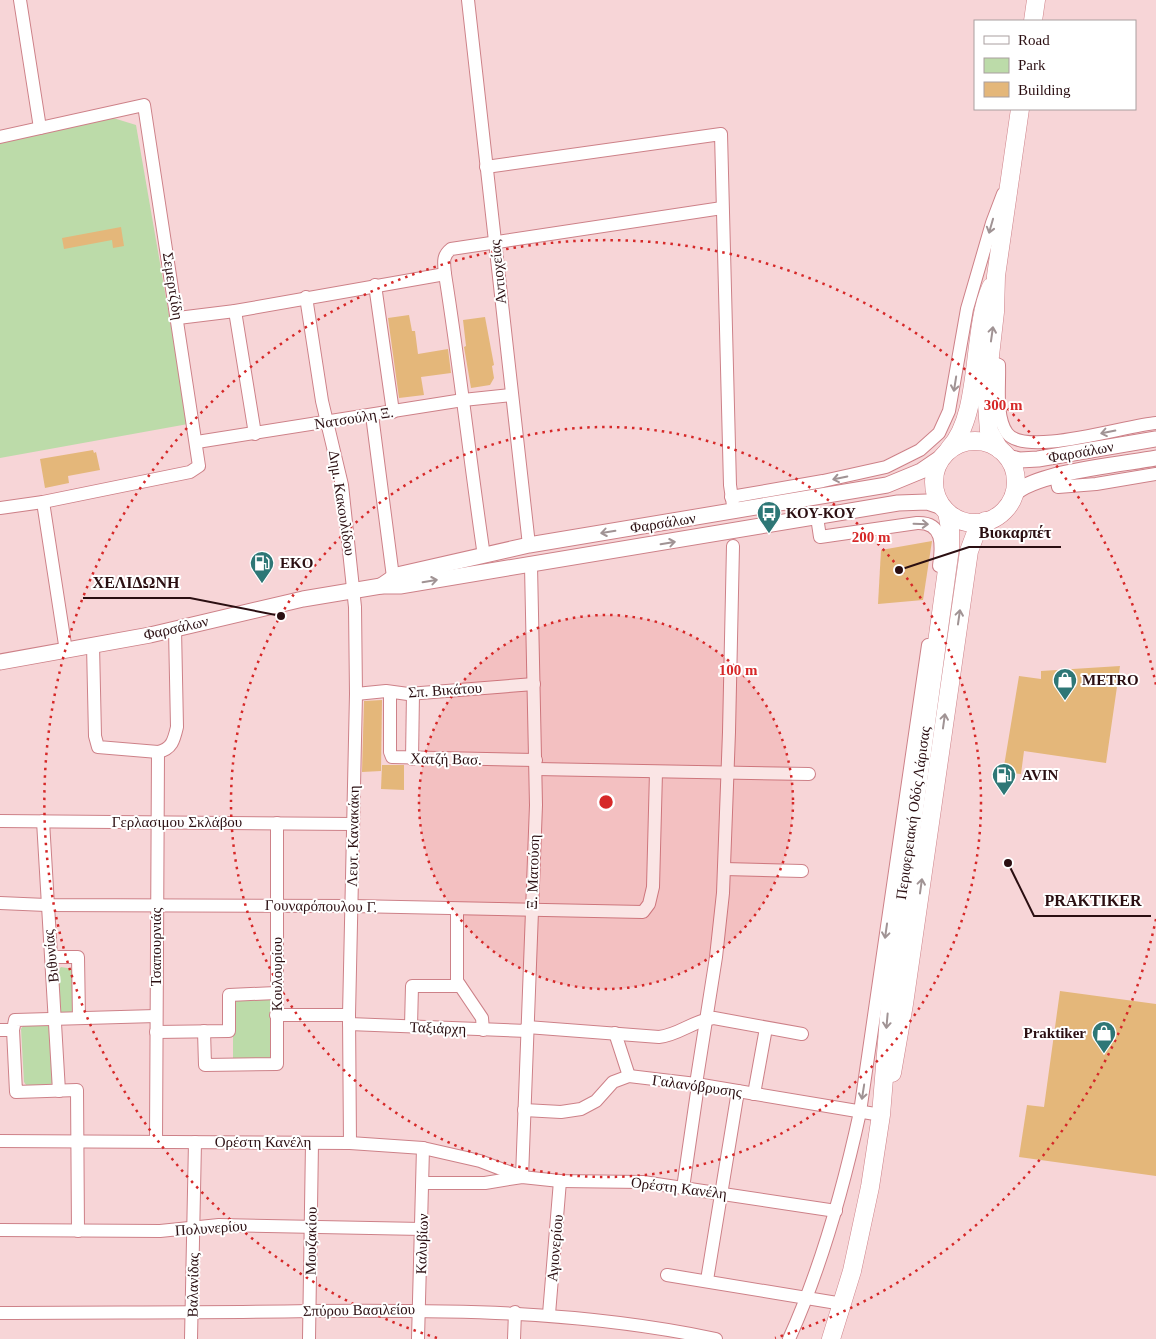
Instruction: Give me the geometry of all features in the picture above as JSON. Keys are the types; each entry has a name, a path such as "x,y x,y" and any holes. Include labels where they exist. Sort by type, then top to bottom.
{"highway":[{"path":"1032,20 1036,0"},
{"path":"996,276 984,308 966,419 957,440 937,467 934,479 935,491 945,510 962,521 985,522 1002,512 1013,495 1015,475 988,431 986,391 994,363 996,276 1020,110"},
{"path":"945,454 962,443 973,441 990,444 1003,453"},
{"name":"Περιφερειακή Οδός Λάρισας","path":"831,1339 843,1304 865,1216 881,1115 894,956 941,581 950,537 945,510"},
{"name":"Περιφερειακή Οδός Λάρισας","path":"881,1115 897,1049 969,551 978,527 985,522"}],"main road":[{"name":"Φαρσάλων","path":"1003,453 1020,460 1038,459 1156,439"},
{"name":"Φαρσάλων","path":"0,662 93,646 175,629 354,590 529,545 732,504 899,482 926,468 945,454"},
{"name":"Φαρσάλων","path":"1013,495 1025,487 1057,482 1156,458"},
{"name":"Φαρσάλων","path":"387,581 400,586 531,566 898,503 927,502 945,510"}],"street":[{"path":"0,137 40,128 20,0"},
{"name":"Αντιοχείας","path":"468,0 529,545"},
{"name":"Σεμερτζίδη","path":"40,128 144,106 197,442 199,466 190,472 43,502"},
{"path":"486,167 721,134 732,504 886,466 920,450 938,433 945,423 953,398 972,294 992,223 1009,181"},
{"path":"484,556 464,422 463,400 444,258 451,249 722,208"},
{"path":"178,318 445,274"},
{"path":"375,285 393,412"},
{"name":"Δημ. Κακουλίδου","path":"306,297 327,423 342,485 354,590"},
{"path":"235,310 255,434"},
{"path":"994,363 1002,420 1006,432 1016,440 1048,441 1156,423"},
{"name":"Νατσούλη Ξ.","path":"197,442 327,423 463,400 511,395"},
{"path":"372,415 387,581"},
{"path":"1057,482 1096,484 1156,474"},
{"path":"0,508 43,502 66,651"},
{"path":"789,1339 807,1298 836,1210 860,1112 941,581 941,547 937,530 931,524 917,523 820,537 817,517"},
{"path":"683,1188 718,944 724,869 733,546"},
{"name":"Ξ. Ματούση","path":"522,1177 536,764 531,566"},
{"name":"Λευτ. Κανακάκη","path":"350,1143 349,1019 356,694 354,590"},
{"path":"93,646 95,742 98,748 158,752 166,750 173,742 177,727 175,629"},
{"name":"Σπ. Βικάτου","path":"356,694 413,693 534,684"},
{"name":"Χατζή Βασ.","path":"390,692 390,752 395,758 536,764 656,772 809,774"},
{"path":"412,759 413,693"},
{"name":"Τσαπουρνιάς","path":"156,1142 156,823 158,752"},
{"name":"Γουναρόπουλου Γ.","path":"0,903 156,906 352,906 456,910 643,912 649,904 653,887 656,772"},
{"name":"Γερλασιμου Σκλάβου","path":"0,821 353,824"},
{"name":"Βιθυνίας","path":"43,821 46,905 52,957 59,1091"},
{"name":"Κουλουρίου","path":"204,1031 206,1065 277,1064 277,823"},
{"path":"724,869 802,871"},
{"path":"456,910 456,978 482,1018 483,1030"},
{"path":"52,957 78,957 80,1018"},
{"path":"411,1026 412,986 460,986"},
{"path":"156,1032 229,1031 229,995 276,993"},
{"path":"78,1231 77,1090 16,1092 14,1020 156,1016"},
{"name":"Ταξιάρχη","path":"276,1016 349,1019 411,1026 483,1030 527,1029 668,1036 706,1019"},
{"path":"706,1019 802,1034"},
{"path":"754,1094 766,1028"},
{"path":"0,1030 13,1030"},
{"path":"524,1110 561,1112 581,1110 596,1101 613,1082 629,1076 615,1033"},
{"name":"Γαλανόβρυσης","path":"629,1076 697,1084 881,1115"},
{"path":"707,1280 723,1193 738,1091"},
{"name":"Ορέστη Κανέλη","path":"0,1141 312,1142 423,1148 480,1161 522,1177 560,1181 643,1182 836,1210"},
{"name":"Βαλανίδας","path":"192,1339 195,1142"},
{"name":"Μουζακίου","path":"309,1339 312,1142"},
{"name":"Καλυβίων","path":"418,1339 424,1184 423,1148"},
{"name":"Ορέστη Κανέλη","path":"424,1184 485,1183 522,1177"},
{"name":"Αγιονερίου","path":"549,1314 560,1181"},
{"name":"Πολυνερίου","path":"0,1230 160,1231 218,1225 422,1229"},
{"path":"667,1275 707,1280 843,1304"},
{"name":"Σπύρου Βασιλείου","path":"0,1313 419,1309 515,1312 628,1322 716,1339"},
{"path":"514,1339 515,1312"}],"green space":[{"path":"110,117 136,125 188,424 0,458 0,137"},
{"path":"61,967 73,969 73,1009 71,1013 62,1014 59,1008 58,970"},
{"path":"271,999 270,1062 233,1062 233,1000"},
{"path":"48,1025 51,1027 53,1082 50,1085 26,1085 24,1082 21,1029 23,1026"}],"building":[{"path":"121,227 124,246 113,248 112,240 64,249 62,238"},
{"path":"409,315 412,331 415,331 418,354 448,349 451,373 421,377 424,395 399,398 388,318"},
{"path":"485,317 494,365 492,366 494,378 490,385 471,388 464,347 466,346 463,320"},
{"path":"93,450 94,453 96,452 100,470 68,476 69,483 45,488 40,459"},
{"path":"932,541 923,600 878,604 881,550"},
{"name":"METRO","path":"1120,666 1106,763 1024,751 1021,774 1003,772 1019,676 1041,679 1041,671"},
{"path":"382,700 381,771 362,772 364,701"},
{"path":"382,765 404,765 404,790 381,789"},
{"name":"Praktiker","path":"1060,991 1156,1004 1156,1176 1019,1157 1027,1105 1044,1107"}],"place":[{"name":"ΚΟΥ-ΚΟΥ","path":"769,534"},
{"name":"Βιοκαρπέτ","path":"899,570"},
{"name":"EKO","path":"262,584"},
{"name":"ΧΕΛΙΔΩΝΗ","path":"281,616"},
{"name":"METRO","path":"1065,701"},
{"name":"AVIN","path":"1004,796"},
{"name":"PRAKTIKER","path":"1008,863"},
{"name":"Praktiker","path":"1104,1054"}]}
